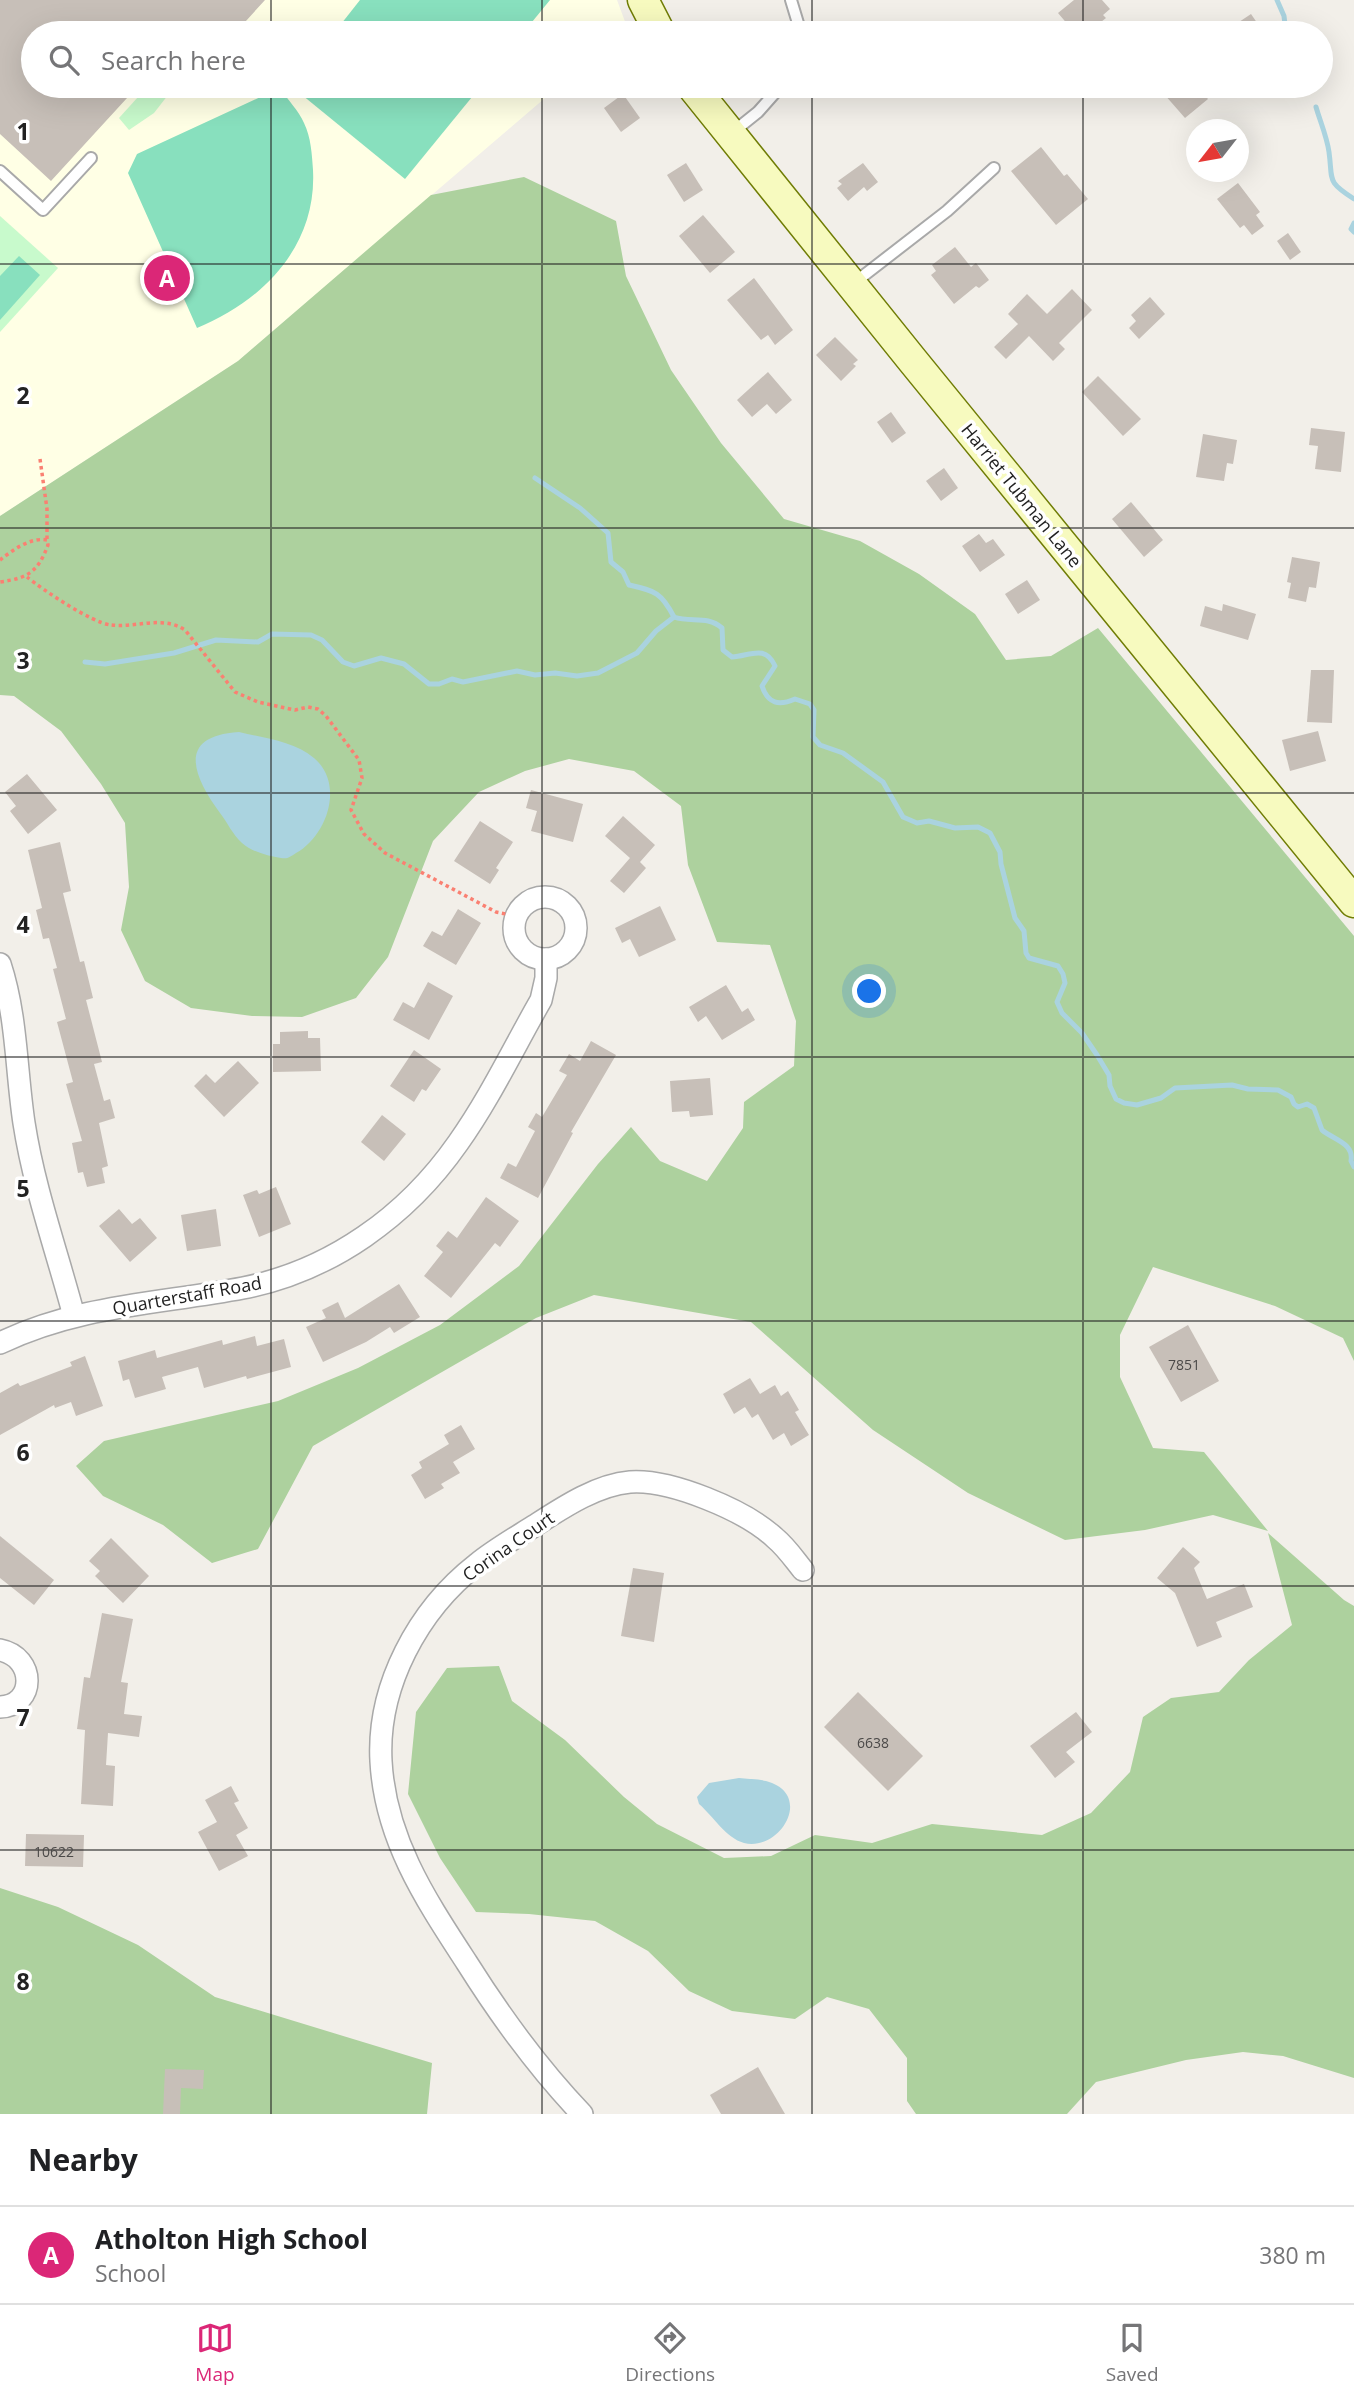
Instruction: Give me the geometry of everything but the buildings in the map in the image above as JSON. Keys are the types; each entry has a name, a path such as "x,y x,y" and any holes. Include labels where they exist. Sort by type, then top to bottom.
{"street":[{"path":"643,0 654,21"},
{"name":"Harriet Tubman Lane","path":"702,98 1354,902"},
{"path":"541,897 561,901 575,920 575,936 571,944 564,953 546,959 530,955 522,948 515,937 514,925 516,916 529,901 541,897"},
{"name":"Quarterstaff Road","path":"0,1343 37,1327 74,1316 120,1306 243,1288 279,1279 334,1256 371,1232 422,1188 460,1141 541,1000 546,978 546,959"},
{"path":"0,964 9,990 24,1123 32,1162 74,1316"},
{"name":"Corina Court","path":"582,2114 532,2058 507,2023 429,1905 398,1843 390,1819 381,1760 382,1731 395,1675 420,1624 469,1570 548,1516 607,1487 644,1482 666,1484 709,1501 753,1522 775,1537 803,1570"},
{"path":"0,1650 17,1657 24,1666 27,1678 21,1697 14,1704 0,1707"}],"lane":[{"path":"791,0 797,21"},
{"path":"730,134 758,112 770,98"},
{"path":"0,171 43,210 91,158"},
{"path":"852,284 947,211 994,168"}],"path":[{"path":"0,582 27,577 39,564 48,545 47,509 40,459"},
{"path":"0,560 30,542 47,540"},
{"path":"27,577 97,622 124,626 164,622 176,624 185,630 235,692 245,698 281,708 318,709 359,760 362,778 351,810 371,842 385,853 496,912 516,916"}],"shaded area":[{"path":"0,0 617,0 625,21 21,21 21,98 545,98 238,361 0,516"}],"green space":[{"path":"360,0 550,0 533,21 343,21"},
{"path":"137,98 166,98 154,113 129,130 119,118"},
{"path":"258,98 287,98 306,128 312,152 312,198 306,223 295,246 264,286 244,303 197,328 128,173 137,154"},
{"path":"306,98 471,98 405,179"},
{"path":"524,177 616,221 626,276 671,370 721,443 784,519 860,541 919,574 975,614 1006,660 1051,656 1098,628 1354,936 1354,1361 1343,1338 1275,1306 1153,1267 1120,1335 1120,1377 1153,1448 1204,1452 1268,1531 1213,1515 1145,1530 1065,1540 968,1493 873,1430 751,1322 594,1295 536,1318 313,1446 258,1549 212,1563 163,1525 103,1496 76,1466 104,1441 278,1401 358,1368 440,1325 519,1266 598,1164 631,1127 660,1161 707,1181 743,1128 744,1102 794,1066 796,1021 770,945 717,942 688,865 681,806 634,771 569,759 525,771 479,792 433,841 388,957 356,998 302,1017 252,1016 191,1008 145,981 121,930 129,887 125,823 101,784 61,731 14,696 0,695 0,516 238,361 431,195"},
{"path":"0,216 58,268 0,332"},
{"path":"19,256 40,275 0,320 0,276"},
{"path":"1268,1533 1354,1606 1354,2078 1283,2056 1243,2052 1186,2060 1096,2082 1067,2114 916,2114 907,2101 907,2058 869,2009 827,1997 795,2019 732,2011 689,1991 648,1951 595,1921 476,1912 440,1858 408,1794 416,1712 447,1668 499,1666 512,1701 565,1740 624,1797 657,1824 724,1858 771,1856 815,1835 872,1843 932,1824 1042,1835 1091,1813 1130,1772 1143,1717 1171,1698 1219,1692 1249,1660 1292,1625"},
{"path":"0,1888 58,1907 138,1945 215,1997 432,2063 427,2114 0,2114"}],"water":[{"path":"239,732 278,741 306,752 323,769 329,781 328,809 323,822 307,845 289,857 266,855 242,843 203,785 196,760 198,750 206,741 219,735"},
{"path":"739,1778 766,1781 781,1788 788,1797 790,1809 787,1820 780,1831 770,1839 757,1843 737,1840 699,1804 697,1797 709,1783"}],"waterway":[{"path":"1277,0 1285,21"},
{"path":"1316,107 1328,146 1332,180 1354,199"},
{"path":"1354,223 1351,229 1354,232"},
{"path":"535,478 580,508 608,533 611,562 623,572 629,585 661,597 674,617 705,620 722,628 723,650 732,657 756,653 767,655 775,666 762,686 767,697 779,703 795,699 810,704 814,710 813,737 820,745 843,753 883,782 903,817 917,823 929,821 955,828 978,827 990,833 1000,852 1015,918 1024,931 1026,953 1029,958 1058,966 1063,974 1065,983 1057,1002 1062,1013 1082,1033 1097,1055 1109,1075 1110,1086 1116,1099 1137,1105 1161,1098 1175,1088 1232,1085 1248,1089 1278,1090 1291,1097 1298,1107 1307,1104 1314,1108 1322,1130 1346,1146 1354,1167"},
{"path":"85,662 105,664 174,653 216,640 258,642 272,634 311,635 322,640 343,662 354,666 381,658 404,664 429,684 439,684 452,679 463,682 517,671 535,675 555,673 577,676 598,673 637,653 656,631 674,617"}],"place":[{"name":"Atholton High School","path":"167,278"}]}
